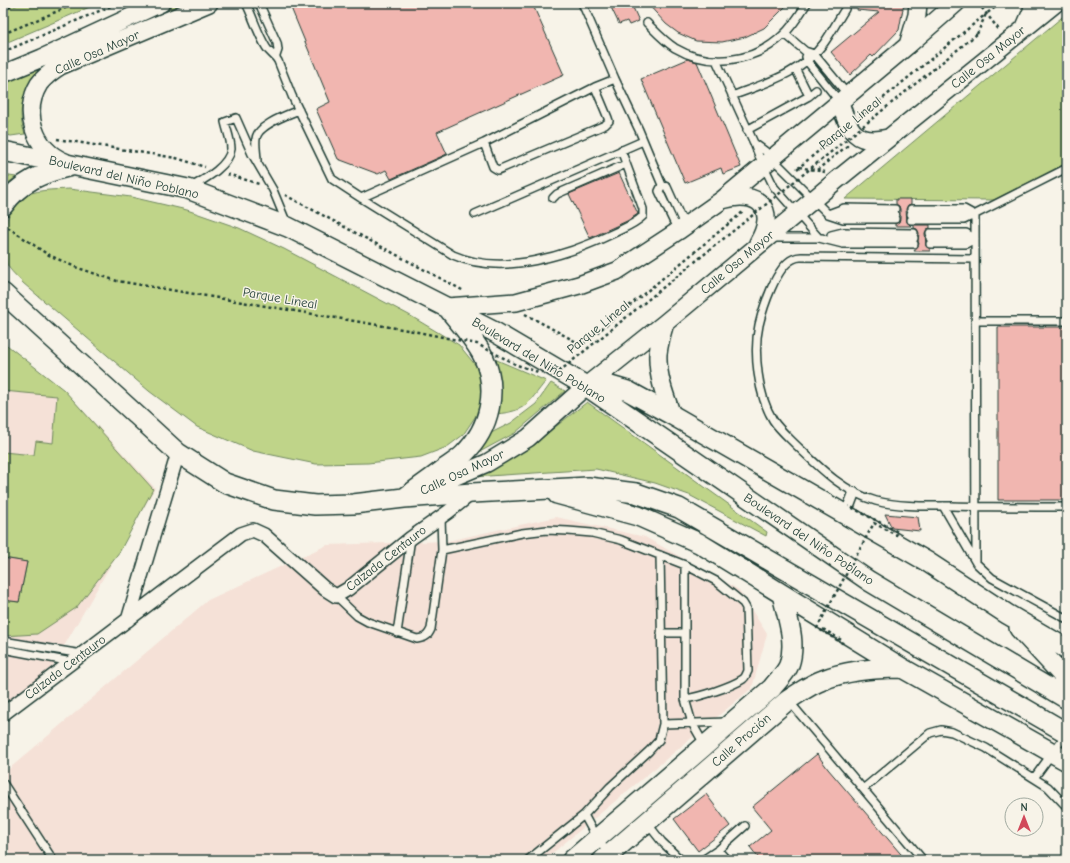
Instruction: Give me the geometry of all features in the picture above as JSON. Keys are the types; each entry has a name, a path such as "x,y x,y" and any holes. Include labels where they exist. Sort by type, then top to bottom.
{"main road":[{"name":"Boulevard del Niño Poblano","path":"3,151 188,189 288,227 447,307 493,331 586,386 869,581 1067,699"},
{"path":"3,206 11,195 24,184 38,176 75,165"},
{"path":"3,283 10,298 178,453 225,483 274,500 315,505 352,504 404,498 472,493 588,487 636,493 679,508 1067,733"},
{"path":"404,498 463,456 477,440 489,414 492,390 484,357 480,349 447,307"},
{"path":"586,386 611,386 628,391 672,415 926,561 1006,614 1067,649"},
{"path":"537,489 638,516 699,543 902,668 1060,757"},
{"name":"Calle Proción","path":"572,860 772,688 789,666 792,650 791,635 782,594"},
{"path":"1006,614 1067,680"},
{"name":"Calle Proción","path":"609,858 646,822 788,700 823,680 849,673 879,668 902,668"}],"street":[{"name":"Calle Osa Mayor","path":"3,74 42,58 161,3"},
{"name":"Calle Osa Mayor","path":"75,165 60,160 47,150 37,137 33,127 31,115 32,102 40,83 49,73 60,66 209,3"},
{"path":"907,46 917,15 918,3"},
{"path":"447,307 516,302 579,284 617,271 722,200 907,46 956,3"},
{"path":"1025,28 1032,11 1033,3"},
{"name":"Calle Osa Mayor","path":"404,498 487,463 528,438 586,386 665,323 888,138 1056,3"},
{"path":"844,99 845,121 855,134 871,140 888,138"},
{"path":"722,200 735,197 750,197 758,200 762,205 766,216 765,228 761,242"},
{"path":"665,323 658,354 663,390 672,415"},
{"path":"128,620 178,453"},
{"name":"Calzada Centauro","path":"3,714 241,534 253,530 264,535 325,589 336,596 348,589 411,538 472,493"},
{"path":"849,506 854,493"}],"lane":[{"path":"246,3 266,47 270,54 276,56"},
{"path":"259,3 277,43 278,50 276,56 299,110 332,179 453,255 465,260 478,263 495,264 521,263 570,251 638,221 643,216 643,209 621,150"},
{"path":"582,3 662,185 667,187 681,229"},
{"path":"648,23 660,36 674,47 690,55 716,60 735,59 767,48 785,34 807,3"},
{"path":"732,96 796,70 807,62 824,43 846,3"},
{"path":"785,34 805,51 814,54 844,99"},
{"path":"805,51 807,62 844,99"},
{"path":"716,60 754,143 758,156 814,199 828,214 843,219 896,214 844,208 828,214"},
{"path":"796,70 809,96"},
{"path":"361,198 484,143 595,87 615,79"},
{"path":"484,143 493,167 501,170 605,126 609,121 595,87"},
{"path":"747,130 809,96 816,90"},
{"path":"257,164 256,139 258,132 282,117 299,110"},
{"path":"188,189 209,177 229,157 230,142 225,122 236,118 243,137 273,190 288,227"},
{"path":"475,214 643,141"},
{"path":"754,143 765,151 774,187 819,238"},
{"path":"553,198 557,194 582,185 626,164"},
{"path":"975,215 964,209 911,214 964,220 975,215 1067,168"},
{"path":"975,215 976,564"},
{"path":"966,233 975,238 966,244 930,238 966,233"},
{"path":"761,242 819,238 914,238"},
{"path":"975,259 801,256 785,264 773,284 764,306 758,329 758,375 764,398 773,420 792,441 824,472 854,493 877,501 909,505 1067,507"},
{"path":"975,321 1067,321"},
{"path":"943,506 976,564 992,578 1067,619"},
{"path":"336,596 356,616 368,622 417,640 424,638 429,634 431,629 442,550 441,516"},
{"path":"442,550 522,533 547,530 592,533 621,540 685,564 716,581 743,603 746,608 748,671 746,676 741,680 716,690 685,699"},
{"path":"397,633 411,538"},
{"path":"528,860 584,815 610,787 650,751 659,740 663,724 660,555"},
{"path":"685,564 685,699 692,723 705,746"},
{"path":"661,633 685,633"},
{"path":"3,641 83,654"},
{"path":"3,649 72,662"},
{"path":"788,700 923,860"},
{"path":"663,724 732,722"},
{"path":"863,789 930,733 941,730 952,732 986,748 1048,787 1067,807"},
{"path":"1034,778 1060,757 1067,733"},
{"path":"3,783 53,860"},
{"path":"584,815 596,839 609,858"},
{"path":"646,822 662,842 680,860"},
{"path":"703,860 718,850 745,826"},
{"path":"718,850 726,860"}],"path":[{"path":"3,10 19,3"},
{"path":"3,34 77,3"},
{"path":"3,52 118,3"},
{"path":"978,3 1008,42"},
{"name":"Parque Lineal","path":"3,224 47,254 75,266 118,281 404,329 477,344 517,365 538,372 552,372 560,370 567,365 977,34 986,14 1001,3"},
{"path":"817,170 847,146"},
{"path":"519,311 582,345"},
{"path":"823,629 843,641 842,643 817,628 874,523 896,535 898,532 849,506"}],"shaded area":[{"path":"3,342 64,390 155,488 48,674 3,710"},
{"path":"556,517 645,537 739,590 767,634 752,688 544,860 3,860 3,774 208,600 327,545 448,541"}],"green space":[{"path":"3,3 99,3 3,44"},
{"path":"176,3 195,3 30,83 24,96 21,115 25,134 11,136 3,134 3,80"},
{"path":"1067,13 1067,163 994,200 845,199"},
{"path":"3,175 16,177 3,187"},
{"path":"69,189 131,197 187,210 239,228 284,249 409,315 459,345 481,372 483,388 479,411 463,435 447,447 421,457 368,463 316,464 253,451 197,427 149,391 23,283 8,267 4,248 5,229 7,219 15,204 21,198 32,193 44,190"},
{"path":"3,342 64,390 153,489 120,551 76,608 37,634 3,636 3,600 19,602 27,562 3,558 3,452 34,455 36,441 53,443 57,396 3,391"},
{"path":"492,358 546,381 526,405 514,411 496,414"},
{"path":"551,383 565,391 515,433 472,456 487,435 511,423 536,404"},
{"path":"587,402 767,532 766,536 689,495 655,483 596,469 473,477 507,461 545,435"}],"building":[{"path":"289,3 532,3 564,75 437,132 447,154 391,179 386,170 378,174 338,159 316,109 330,102"},
{"path":"609,3 631,3 639,21 629,25 627,21 619,24"},
{"path":"647,3 789,3 764,28 745,37 722,42 696,41 678,33 666,24"},
{"path":"858,3 904,3 899,30 873,57 871,55 850,75 831,52 879,12 857,10"},
{"path":"688,59 697,62 741,167 723,174 721,168 685,183 641,79"},
{"path":"619,173 638,214 627,221 590,238 569,194"},
{"path":"896,199 911,199 911,204 908,205 906,209 907,222 911,226 895,226 900,219 900,209 896,204"},
{"path":"914,225 930,225 930,228 927,229 925,233 926,246 930,249 930,251 914,251 919,244 919,233 917,229 914,228"},
{"path":"998,327 1067,327 1067,500 998,500"},
{"path":"885,514 918,517 920,531 892,528"},
{"path":"3,558 27,562 19,602 3,600"},
{"path":"817,754 828,769 906,860 760,860 750,847 771,830 752,807"},
{"path":"706,794 730,826 698,851 674,819"}]}
